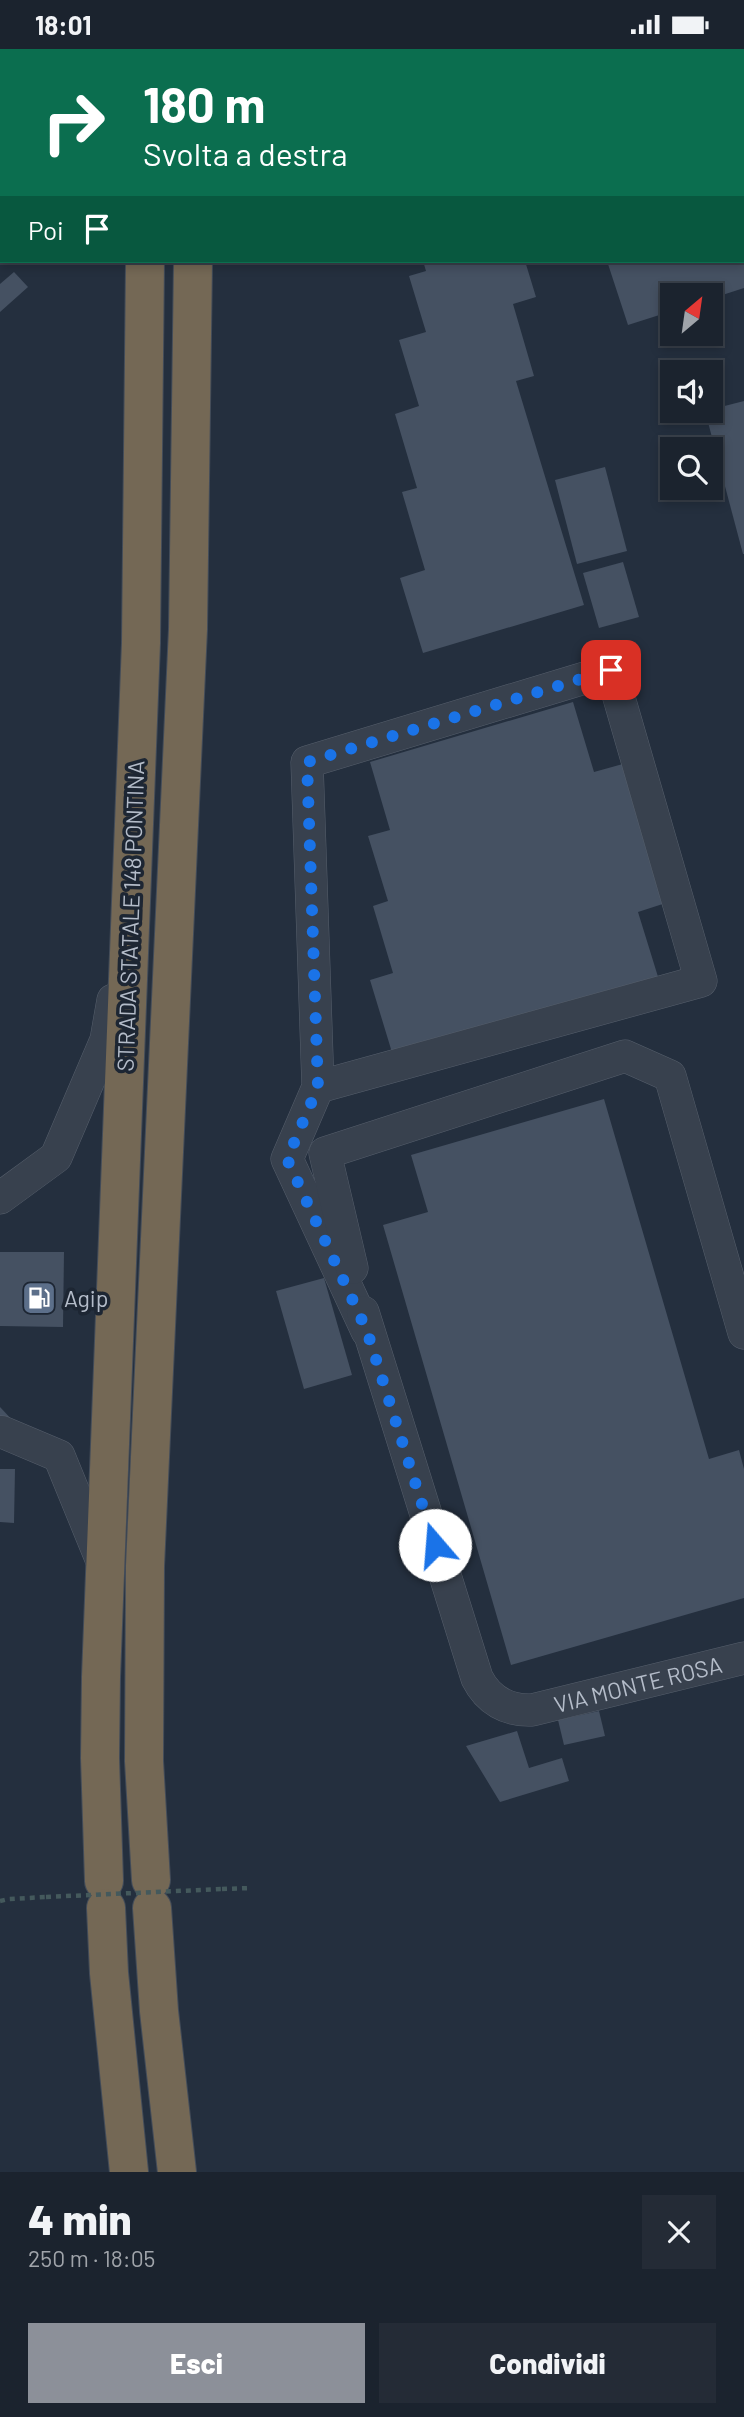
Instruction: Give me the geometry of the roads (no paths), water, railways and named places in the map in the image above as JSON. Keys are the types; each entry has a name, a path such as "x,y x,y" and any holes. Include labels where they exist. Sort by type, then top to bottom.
{"highway":[{"name":"STRADA STATALE 148 PONTINA","path":"129,2172 109,1973 100,1758 141,643 145,263"},
{"name":"STRADA STATALE 148 PONTINA","path":"177,2172 159,2011 144,1761 145,1566 188,629 193,263"}],"street":[{"path":"318,1087 701,981 611,670 307,762 318,1087 287,1159 367,1331"},
{"path":"0,1198 56,1157 106,1040 131,898"},
{"path":"367,1331 325,1153 625,1056 670,1076 744,1333"},
{"name":"VIA MONTE ROSA","path":"367,1331 477,1678 483,1689 510,1709 532,1710 744,1658"},
{"path":"2,1432 59,1456 106,1571"}],"place":[{"name":"Agip","path":"39,1298"}]}
